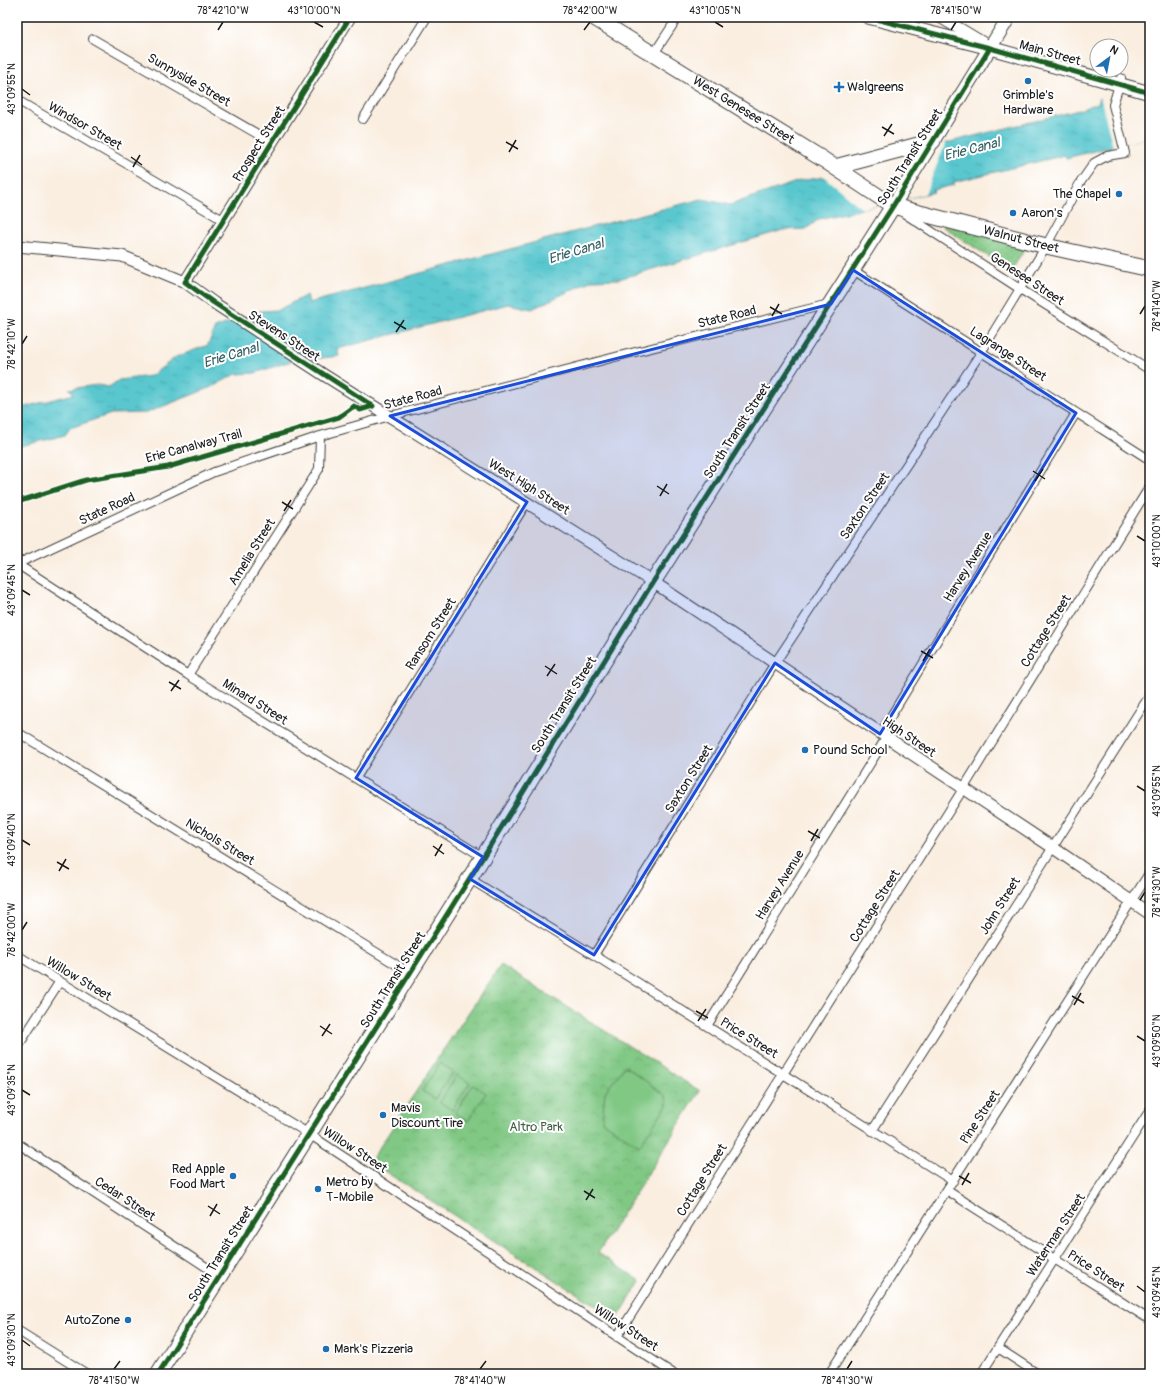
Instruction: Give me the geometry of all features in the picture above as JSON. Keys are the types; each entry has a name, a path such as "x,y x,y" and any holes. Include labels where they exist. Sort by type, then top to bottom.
{"highway":[{"name":"West Genesee Street","path":"593,17 893,203"},
{"path":"829,164 936,136"},
{"name":"Walnut Street","path":"893,203 1046,246 1150,269"},
{"name":"South Transit Street","path":"158,1374 470,879 654,582 853,270 893,203"}],"main road":[{"name":"Main Street","path":"868,17 990,48 1121,85 1148,87"},
{"name":"South Transit Street","path":"893,203 1009,17"}],"street":[{"path":"363,118 427,17"},
{"path":"653,55 678,17"},
{"path":"940,17 990,48"},
{"name":"Prospect Street","path":"185,282 273,143 346,18"},
{"name":"Sunnyside Street","path":"93,39 273,143"},
{"name":"Saxton Street","path":"594,954 775,663 982,351 1046,246 1080,183 1094,163 1106,156 1125,153 1113,104 1121,85"},
{"name":"Windsor Street","path":"17,100 223,220"},
{"name":"Genesee Street","path":"893,203 1020,289 1150,370"},
{"name":"Stevens Street","path":"17,246 122,256 185,282 214,303 324,375 390,416"},
{"name":"Lagrange Street","path":"853,270 982,351 1150,460"},
{"name":"State Road","path":"17,564 214,472 320,436 390,416 619,356 831,304"},
{"name":"Harvey Avenue","path":"707,1026 883,736 1076,413"},
{"name":"West High Street","path":"390,416 654,582"},
{"name":"Amelia Street","path":"188,675 319,469 320,436"},
{"name":"Cottage Street","path":"617,1337 963,789 1150,486"},
{"name":"Ransom Street","path":"356,778 527,502"},
{"name":"Minard Street","path":"17,564 188,675 483,857"},
{"name":"High Street","path":"654,582 1150,914"},
{"name":"John Street","path":"872,1131 1052,847 1150,696"},
{"name":"Nichols Street","path":"17,732 410,973"},
{"name":"Pine Street","path":"829,1374 1150,872"},
{"name":"Price Street","path":"470,879 594,954 953,1181"},
{"name":"Willow Street","path":"17,955 309,1134 674,1374"},
{"path":"17,1048 60,981"},
{"name":"Waterman Street","path":"981,1374 1150,1110"},
{"name":"Cedar Street","path":"17,1143 220,1276"},
{"name":"Price Street","path":"948,1190 1150,1320"},
{"path":"17,1330 87,1374"},
{"path":"998,1348 1038,1374"}],"highlighted area":[{"path":"853,270 1076,413 880,734 775,663 594,955 470,879 483,857 356,778 527,502 390,416 831,304"}],"green space":[{"path":"946,225 1023,246 1025,249 1011,271 943,227"},
{"name":"Altro Park","path":"501,965 700,1091 598,1253 641,1281 617,1319 370,1162 441,1053"},
{"path":"440,1063 453,1072 435,1099 422,1091"},
{"path":"625,1066 666,1096 667,1105 639,1146 602,1121 605,1092"},
{"path":"457,1075 470,1083 452,1110 439,1102"},
{"path":"473,1085 486,1093 468,1121 455,1113"}],"water":[{"name":"Erie Canal","path":"1150,86 1150,137 1066,158 1065,155 954,182 954,185 933,190 934,192 819,219 806,229 783,230 619,279 592,280 532,309 508,304 337,349 339,356 288,362 255,373 236,374 212,387 146,413 111,414 70,428 65,435 17,447 17,409 74,394 69,389 97,385 109,387 119,380 151,376 176,357 208,345 215,328 260,311 278,310 307,295 309,303 702,199 730,205 799,181 824,177 950,142 1079,110 1098,103 1100,98"}],"pier":[{"path":"1150,84 1150,137 1113,147 1100,96"},
{"path":"947,140 925,194 862,209 822,175"}],"cycle path":[{"path":"350,17 185,282 214,303 373,406"},
{"path":"868,17 990,48 1150,93"},
{"path":"158,1374 483,857 653,582 893,206 990,48"},
{"name":"Erie Canalway Trail","path":"17,502 86,480 168,467 339,417 354,406 360,410 373,406"}],"place":[{"name":"Grimble's Hardware","path":"1028,81"},
{"name":"Walgreens","path":"839,87"},
{"name":"The Chapel","path":"1119,194"},
{"name":"Aaron's","path":"1013,213"},
{"name":"Pound School","path":"805,750"},
{"name":"Mavis Discount Tire","path":"383,1115"},
{"name":"Red Apple Food Mart","path":"233,1176"},
{"name":"Metro by T-Mobile","path":"318,1189"},
{"name":"AutoZone","path":"128,1320"},
{"name":"Mark's Pizzeria","path":"326,1349"}]}
